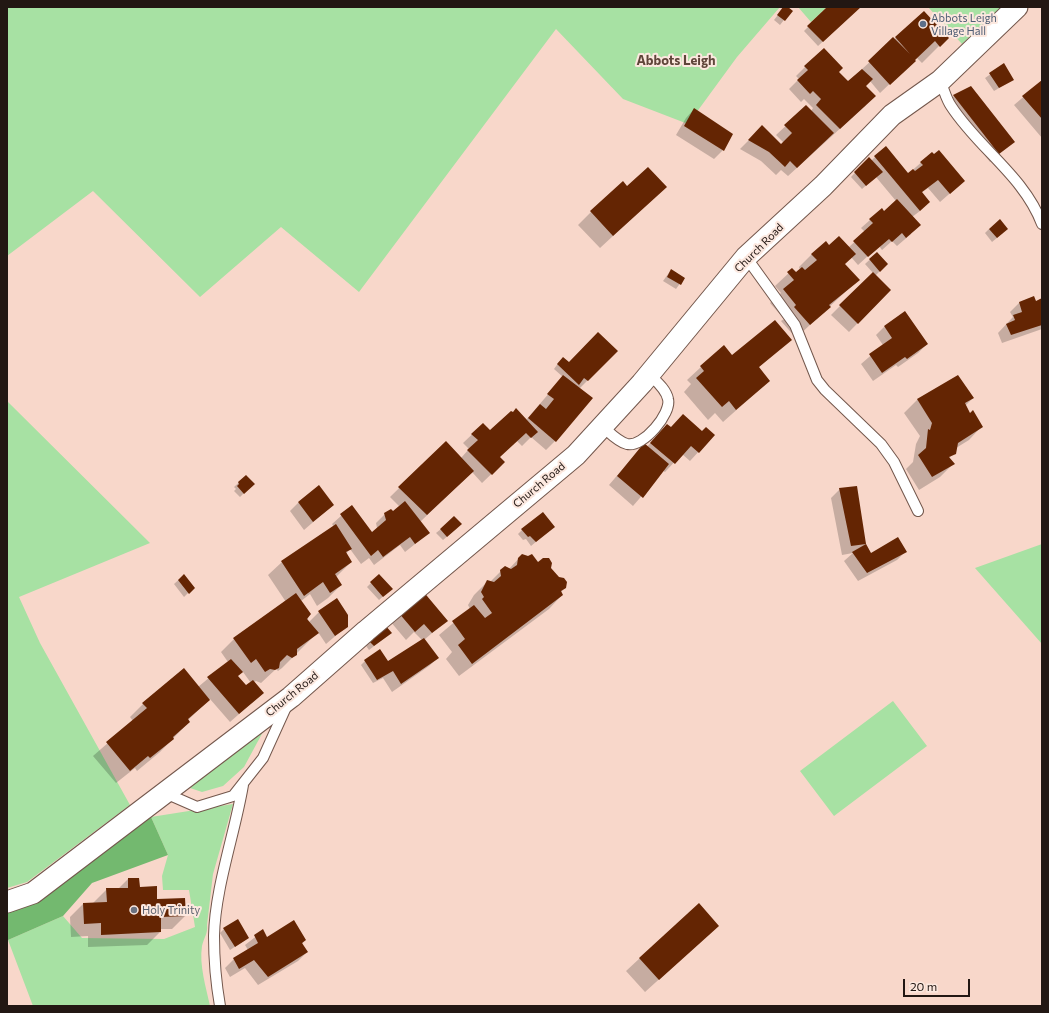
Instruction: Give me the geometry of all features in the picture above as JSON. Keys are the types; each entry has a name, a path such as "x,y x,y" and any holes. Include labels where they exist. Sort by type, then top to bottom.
{"street":[{"name":"Church Road","path":"7,902 33,893 290,697 372,626 576,455 649,374 746,257 823,186 892,115 940,81 1017,7"}],"lane":[{"path":"940,81 950,105 1026,194 1037,210 1042,224"},
{"path":"746,257 795,325 817,380 825,390 881,444 894,462 918,511"},
{"path":"602,426 616,438 627,444 635,444 644,441 668,411 668,399 660,385 649,374"},
{"path":"165,793 197,807 233,796 263,758 290,697"},
{"path":"220,1006 216,980 214,934 220,888 238,817 242,785"}],"green space":[{"path":"7,7 780,7 737,57 688,124 623,99 556,29 359,292 281,227 200,297 93,191 7,256"},
{"path":"798,7 827,7 811,22"},
{"path":"928,7 1001,7 962,44"},
{"path":"7,401 150,543 19,597 40,643 130,805 27,882 7,888"},
{"path":"1042,544 1042,644 975,568"},
{"path":"893,701 927,746 834,816 800,771"},
{"path":"264,730 244,767 223,786 202,792 190,788 192,782"},
{"path":"233,804 213,874 207,931 201,953 202,968 210,1006 33,1006 8,940 63,916 82,938 164,939 195,927 189,890 163,890 162,876 168,855 151,817"},
{"path":"151,817 168,855 92,883 63,916 8,940 7,909 35,898"}],"building":[{"path":"783,7 788,7 793,11 785,21 777,15"},
{"path":"827,7 861,7 823,42 807,26"},
{"path":"924,11 949,38 940,47 935,41 890,85 868,61 893,37 910,54 895,37"},
{"path":"824,48 843,68 839,72 848,81 862,69 873,79 866,86 876,96 840,129 816,105 821,99 813,91 810,94 797,80 808,70 804,66"},
{"path":"1004,63 1014,80 999,88 989,73"},
{"path":"1042,80 1042,119 1022,96"},
{"path":"971,86 1015,142 999,154 953,95"},
{"path":"806,105 834,133 797,168 790,161 785,167 769,152 748,140 762,125 781,144 792,133 784,125"},
{"path":"694,108 733,134 724,151 684,126"},
{"path":"886,146 908,173 913,169 915,171 923,165 920,162 932,152 934,154 939,150 965,181 950,194 938,180 922,192 930,202 920,211 874,156"},
{"path":"869,157 883,172 866,186 854,172"},
{"path":"648,167 667,187 613,236 590,211 623,181 627,186"},
{"path":"897,199 921,225 906,238 902,233 892,242 889,239 868,257 853,241 873,223 869,219 882,208 884,211"},
{"path":"1000,219 1008,229 997,238 989,229"},
{"path":"839,236 856,254 845,264 860,280 829,305 831,307 810,325 794,307 796,305 783,289 794,280 787,272 792,268 796,272 802,267 805,270 817,260 811,254 826,241 829,245"},
{"path":"877,252 888,264 880,272 869,259"},
{"path":"671,269 685,278 681,285 667,277"},
{"path":"873,272 891,290 858,324 839,305"},
{"path":"1034,296 1036,301 1042,298 1042,325 1011,335 1006,324 1015,320 1013,315 1022,312 1019,302"},
{"path":"905,311 928,344 907,359 905,357 882,373 869,354 892,338 884,326"},
{"path":"775,320 792,340 759,367 770,381 736,410 729,401 722,407 696,378 704,371 700,366 724,345 732,355"},
{"path":"598,332 618,351 588,381 584,378 579,385 557,364 563,357 569,362"},
{"path":"563,375 593,398 556,442 528,418 540,404 546,409 554,399 547,394"},
{"path":"958,375 974,398 965,403 970,413 973,410 983,427 958,443 956,454 949,457 955,464 932,477 918,455 926,448 928,429 930,430 932,423 917,399"},
{"path":"516,408 538,432 531,438 526,433 500,457 505,462 492,475 467,450 478,440 471,434 483,423 490,430"},
{"path":"683,414 702,431 706,427 715,435 699,453 691,446 675,464 650,443 667,424 671,427"},
{"path":"446,441 474,471 427,515 398,487"},
{"path":"644,443 669,464 643,498 617,476"},
{"path":"246,475 255,484 244,494 237,486 239,484 238,482"},
{"path":"319,485 334,505 313,522 298,502"},
{"path":"857,486 866,544 851,546 839,488"},
{"path":"405,501 430,533 415,544 410,537 383,557 378,550 371,556 340,514 352,505 372,532 386,520 384,513 391,509 393,511"},
{"path":"543,512 555,527 536,542 530,536 528,537 521,529"},
{"path":"454,516 462,524 447,537 440,529"},
{"path":"336,524 352,549 346,552 352,562 335,574 342,585 330,593 323,582 304,596 281,561"},
{"path":"898,537 907,552 867,573 852,552 866,544 871,553"},
{"path":"522,554 528,556 532,554 538,562 543,558 549,558 552,563 551,568 559,577 564,578 567,582 566,588 561,591 563,595 472,664 458,645 465,639 452,621 474,605 485,618 492,613 482,599 484,597 481,592 487,580 494,582 501,576 500,570 505,566 511,569 517,565 518,558"},
{"path":"184,574 195,588 189,594 178,580"},
{"path":"379,574 393,589 383,597 370,582"},
{"path":"422,590 448,621 432,633 424,624 415,632 398,612"},
{"path":"296,593 311,614 307,619 319,633 297,649 297,655 292,658 287,655 280,662 279,668 275,670 270,669 265,672 256,659 251,663 233,638"},
{"path":"337,598 348,615 348,627 335,636 318,611"},
{"path":"385,625 392,633 374,646 367,639"},
{"path":"424,638 439,658 401,684 393,671 377,680 364,660 380,649 388,661"},
{"path":"231,659 243,672 238,676 246,685 253,680 264,693 239,714 207,677"},
{"path":"184,668 210,700 188,719 190,722 173,737 174,739 150,758 148,756 130,771 106,742 147,708 142,703"},
{"name":"Holy Trinity","path":"128,878 139,878 140,887 157,886 157,899 185,898 186,916 161,917 161,932 101,935 101,923 84,924 83,903 107,902 106,888 128,888"},
{"path":"699,903 719,926 659,980 639,958"},
{"path":"238,919 249,938 235,947 223,928"},
{"path":"294,920 306,940 302,943 308,952 268,977 254,960 239,969 233,958 258,943 254,935 263,929 267,937"}],"place":[{"name":"Abbots Leigh Village Hall","path":"923,24"},
{"name":"Holy Trinity","path":"134,910"}],"district":[{"name":"Abbots Leigh","path":"676,61"}]}
